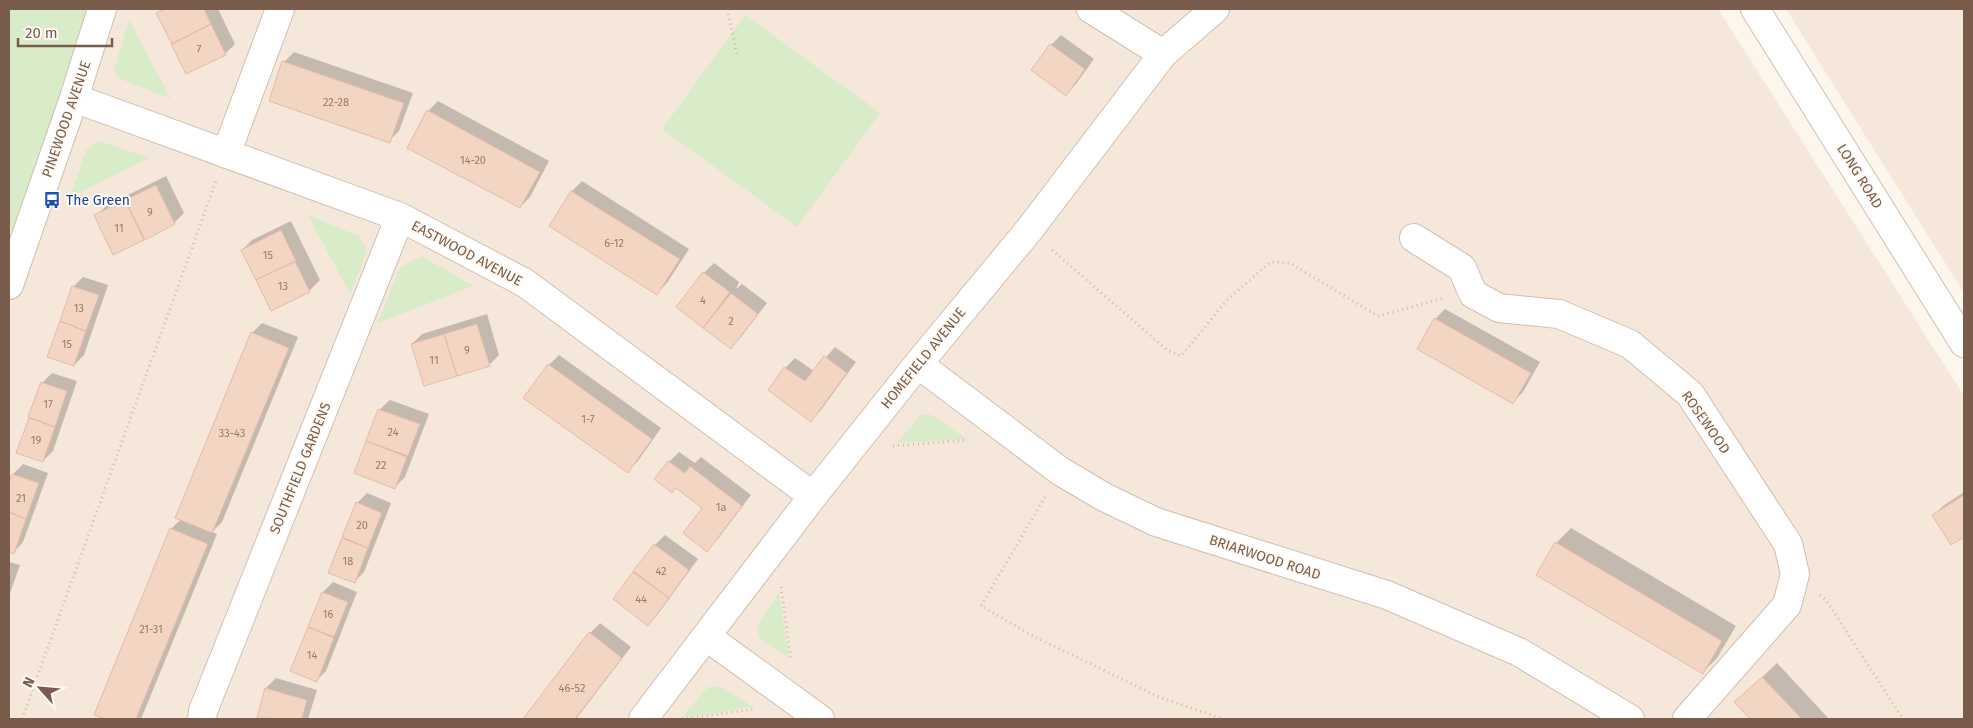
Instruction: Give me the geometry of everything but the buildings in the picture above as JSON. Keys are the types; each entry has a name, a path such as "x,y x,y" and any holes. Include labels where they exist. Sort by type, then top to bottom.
{"street":[{"name":"PINEWOOD AVENUE","path":"9,285 16,237 74,98 102,9"},
{"path":"226,154 280,9"},
{"path":"1091,9 1163,54"},
{"name":"HOMEFIELD AVENUE","path":"643,719 814,496 918,364 1028,230 1163,54 1215,9"},
{"name":"LONG ROAD","path":"1755,9 1964,343"},
{"name":"EASTWOOD AVENUE","path":"74,98 400,218 524,283 814,496"},
{"name":"SOUTHFIELD GARDENS","path":"202,719 207,701 400,218"},
{"path":"1414,238 1462,268"},
{"name":"ROSEWOOD","path":"1462,268 1473,294 1499,308 1559,314 1630,344 1690,394 1788,544 1795,574 1787,605 1687,719"},
{"name":"BRIARWOOD ROAD","path":"918,364 1060,471 1104,497 1156,522 1387,595 1519,652 1630,719"},
{"path":"707,637 820,719"}],"path":[{"path":"727,9 736,54"},
{"path":"22,719 226,154"},
{"path":"1028,230 1167,350 1181,356 1228,299 1271,262 1290,263 1378,316 1441,299 1462,268"},
{"path":"893,446 971,440"},
{"path":"1060,471 981,606 1031,635 1151,692 1223,719"},
{"path":"1795,574 1826,600 1903,719"},
{"path":"781,587 792,663"},
{"path":"681,719 757,709"}],"shaded area":[{"path":"9,9 1718,9 1964,396 1964,719 9,719"},
{"path":"1786,9 1964,9 1964,293 1829,78"}],"green space":[{"path":"9,9 91,9 16,232 9,229"},
{"path":"745,15 880,113 797,227 662,129"},
{"path":"129,20 171,99 118,78 114,70"},
{"path":"99,141 149,158 70,197 86,150"},
{"path":"308,215 359,236 367,251 350,294"},
{"path":"422,256 473,286 378,323 400,267"},
{"path":"922,414 932,415 967,439 897,443"},
{"path":"779,592 789,659 759,637 757,626"},
{"path":"720,686 753,707 681,718 708,687"}],"place":[{"name":"The Green","path":"52,200"}]}
